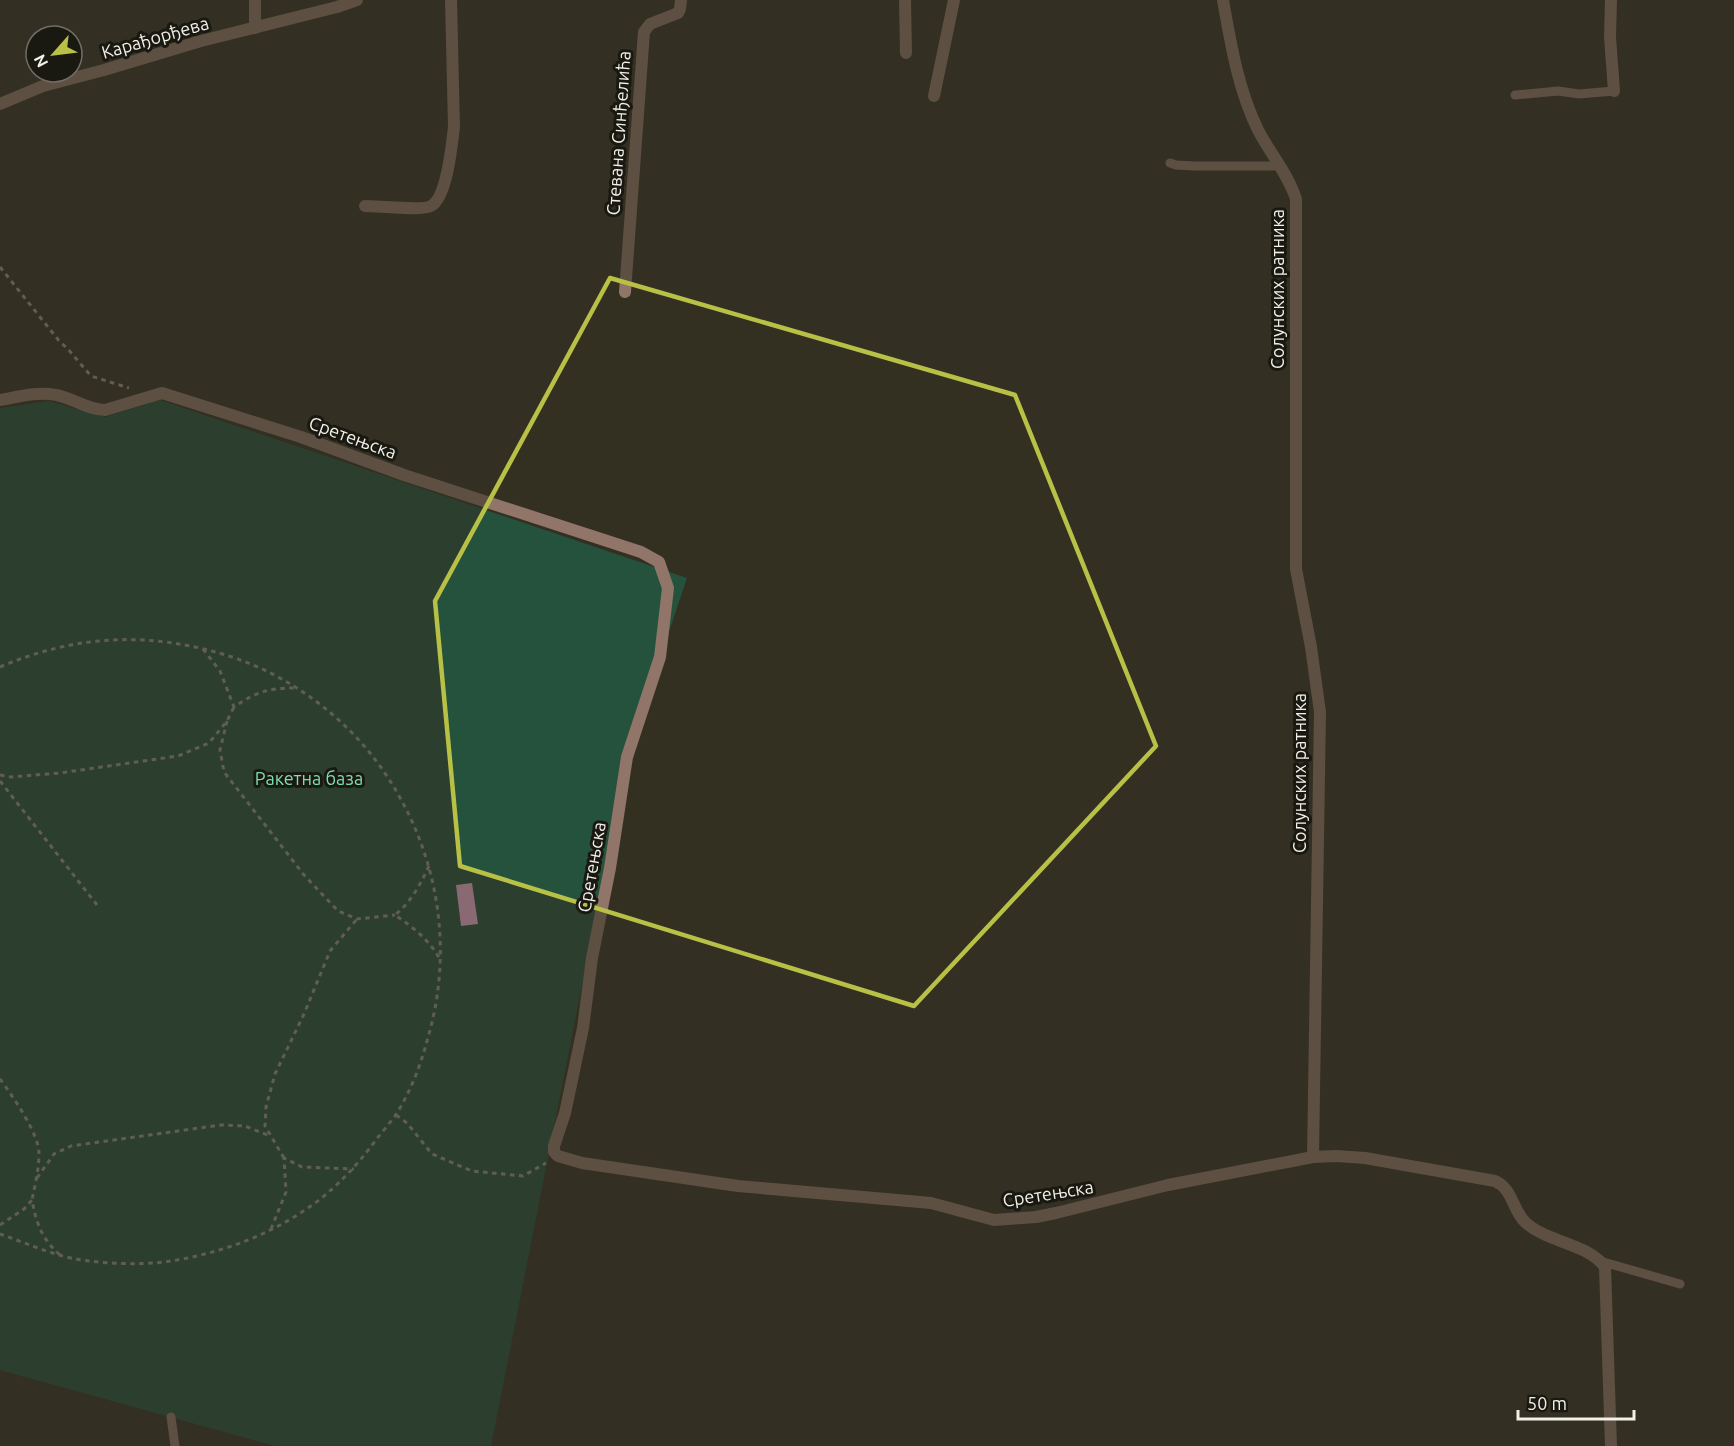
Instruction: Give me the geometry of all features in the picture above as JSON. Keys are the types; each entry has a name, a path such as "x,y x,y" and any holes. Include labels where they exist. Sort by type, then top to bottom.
{"street":[{"path":"255,0 255,28"},
{"name":"Карађорђева","path":"0,104 43,86 357,0"},
{"path":"365,206 427,208 436,202 441,194 452,147 454,127 452,0"},
{"name":"Стевана Синђелића","path":"625,292 644,32 650,24 678,13 681,0"},
{"path":"905,0 906,52"},
{"path":"934,96 954,0"},
{"name":"Солунских ратника","path":"1223,0 1235,66 1244,98 1258,130 1292,186 1296,199 1296,569 1311,647 1320,712 1313,1157"},
{"path":"1611,0 1610,37 1614,92"},
{"name":"Сретењска","path":"154,395 162,393 301,437 404,475 641,552 659,562 668,588 660,657 627,757 610,868 592,958 583,1028 565,1113 554,1146 554,1152 558,1156 582,1163 738,1186 931,1203 994,1220 1036,1217 1168,1185 1313,1157"},
{"path":"0,400 19,396 56,395 96,410 105,410 154,395"},
{"path":"1313,1157 1365,1158 1495,1181 1506,1188 1524,1221 1544,1234 1593,1255 1600,1261 1606,1272 1611,1446"}],"lane":[{"path":"1515,95 1558,91 1579,94 1614,92"},
{"path":"1170,163 1194,166 1279,166"},
{"path":"1600,1261 1680,1284"},
{"path":"171,1417 175,1446"}],"path":[{"path":"0,267 60,342 91,376 154,395"},
{"path":"0,667 26,656 69,644 113,639 158,640 201,647 250,663 296,688 341,723 365,747 392,783 414,823 429,866 439,913 441,960 435,1014 423,1056 396,1115 354,1169 315,1203 270,1231 221,1251 168,1262 115,1264 62,1256 0,1234"},
{"path":"201,647 220,671 234,707"},
{"path":"0,775 11,777 60,773 178,756 209,743 227,721 234,707 253,694 273,688 296,688"},
{"path":"227,721 220,750 224,772 304,875 338,910 357,919 395,915 405,907 416,892 429,866"},
{"path":"0,781 98,905"},
{"path":"395,915 420,932 441,960"},
{"path":"270,1231 286,1192 284,1158 265,1126 266,1107 274,1074 304,1014 330,951 357,919"},
{"path":"0,1079 29,1125 40,1151 32,1200 36,1220 49,1245 62,1256"},
{"path":"396,1115 407,1123 432,1154 472,1171 523,1176 558,1156"},
{"path":"37,1178 54,1154 71,1146 221,1125 245,1126 270,1136"},
{"path":"284,1158 302,1167 354,1169"},
{"path":"0,1225 24,1209 32,1200"}],"highlighted area":[{"path":"610,278 1015,395 1156,746 914,1006 460,866 435,601"}],"green space":[{"name":"Ракетна база","path":"160,400 687,578 627,757 491,1446 275,1446 0,1370 0,408 49,401 105,417"}],"building":[{"path":"472,883 478,924 461,926 456,885"}]}
